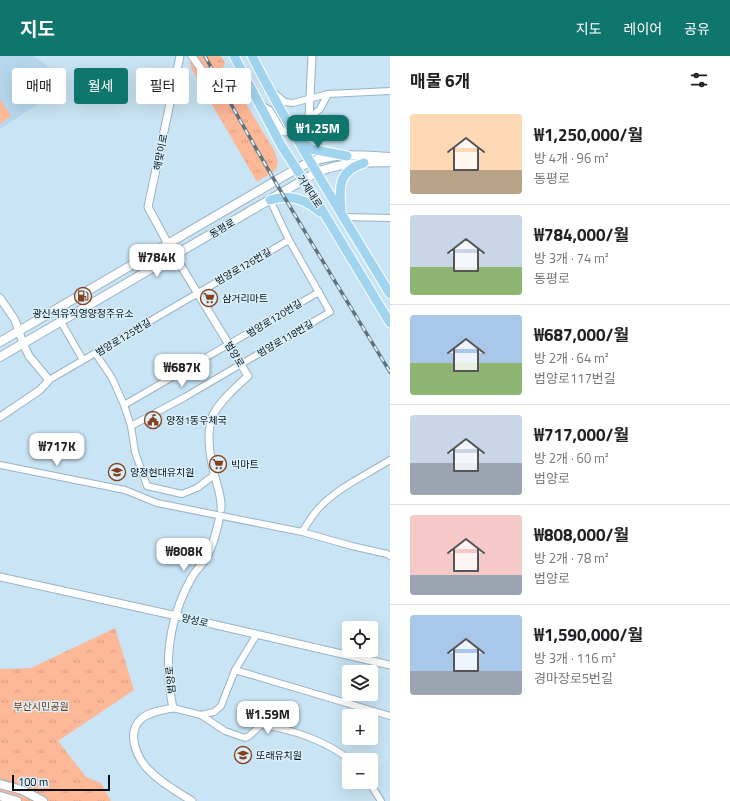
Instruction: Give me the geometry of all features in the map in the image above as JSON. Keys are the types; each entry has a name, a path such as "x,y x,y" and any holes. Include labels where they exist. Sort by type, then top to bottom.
{"main road":[{"name":"거제대로","path":"234,56 240,68"},
{"name":"거제대로","path":"252,56 293,133 390,294"},
{"name":"거제대로","path":"251,89 296,169 390,322"},
{"path":"293,133 312,149 347,156"},
{"name":"동평로","path":"0,342 311,161 326,157 390,157"},
{"name":"동평로","path":"0,357 317,172 337,165 390,162"},
{"path":"343,216 340,196 342,181 345,174 352,168 364,163"},
{"path":"270,200 281,197 299,198 312,204 326,217"},
{"path":"0,784 22,790 43,801"},
{"path":"0,796 17,801"}],"street":[{"name":"해맞이로","path":"168,244 148,207 180,56"},
{"path":"192,56 200,68"},
{"path":"308,118 312,56"},
{"path":"270,90 285,102 293,103 328,94 390,91"},
{"path":"259,105 269,110 281,130 293,133 308,118 320,109 328,94"},
{"path":"270,200 289,240 319,292"},
{"path":"343,216 390,218"},
{"name":"범양로126번길","path":"197,293 289,240"},
{"name":"범양로","path":"175,256 248,376 226,397 213,416 208,440 214,475 220,493 221,509"},
{"name":"범양로118번길","path":"131,426 330,312 319,292"},
{"name":"범양로120번길","path":"124,405 319,292"},
{"name":"범양로125번길","path":"49,380 96,354 197,293"},
{"path":"0,298 15,320 23,344 29,356 49,380 40,390 0,417"},
{"path":"60,322 83,360"},
{"path":"96,354 112,378 124,405 131,426 135,452 147,486 144,497"},
{"path":"302,532 324,504 341,491 390,460"},
{"path":"0,465 125,490 158,503 234,517 302,532 375,550 390,556"},
{"path":"147,486 182,494 197,488 214,475"},
{"name":"범양로","path":"192,801 183,799 152,773 142,762 136,751 134,738 136,725 143,718 159,711 173,708 168,675 170,636 183,595 193,576 206,557 215,537 219,520"},
{"name":"양성로","path":"0,577 390,665"},
{"path":"200,715 214,712 221,706 235,670 257,634"},
{"path":"235,670 390,716"},
{"path":"173,708 200,715 225,731 245,738 261,725 277,727 315,740 342,753"},
{"path":"374,789 381,801"}],"shaded area":[{"path":"0,56 34,56 50,68 12,68 12,104 38,104 0,129"}],"green space":[{"path":"193,56 221,56 225,63 222,68 197,68 197,78 191,68 190,61"},
{"path":"0,99 11,116 0,124"},
{"path":"212,104 246,104 274,150 278,162 276,170 257,182"},
{"name":"부산시민공원","path":"115,628 134,690 58,741 86,777 101,783 111,801 0,801 0,669 31,668"}],"railway":[{"path":"205,56 272,176 390,372"}],"place":[{"name":"광신석유직영양정주유소","path":"83,296"},
{"name":"삼거리마트","path":"209,298"},
{"name":"양정1동우체국","path":"153,420"},
{"name":"빅마트","path":"218,464"},
{"name":"양정현대유치원","path":"117,472"},
{"name":"또래유치원","path":"243,755"}]}
